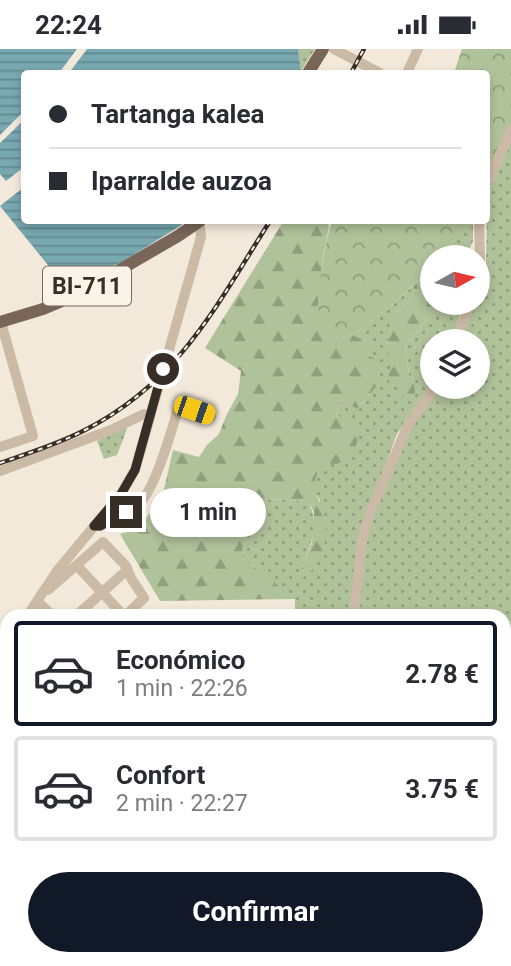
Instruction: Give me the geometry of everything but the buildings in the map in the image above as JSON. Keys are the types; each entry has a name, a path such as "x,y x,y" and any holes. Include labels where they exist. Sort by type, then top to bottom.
{"main road":[{"path":"310,70 323,49"},
{"name":"BI-711","path":"1,322 62,301 124,268 193,224"}],"street":[{"path":"334,49 374,70"},
{"path":"408,70 418,49"},
{"path":"490,177 511,130"},
{"path":"31,609 57,571 121,494 135,470 201,237 198,224"},
{"path":"479,224 480,245"},
{"path":"0,447 33,436 1,322"},
{"path":"355,609 362,540 369,515 401,437 426,399"},
{"path":"94,526 97,527 135,508 143,499 154,480 178,405 211,416"},
{"path":"0,471 111,431 144,414"},
{"path":"39,597 103,542 126,566 144,599 132,609"},
{"path":"81,570 118,609"},
{"path":"84,609 127,570"},
{"path":"39,597 48,609"}],"green space":[{"path":"298,49 315,49 302,70"},
{"path":"462,49 511,49 511,142 490,192 490,70 455,70"},
{"path":"511,142 511,609 358,609 368,535 409,426 430,399 490,399 490,329 464,329 470,315 490,315 490,245 486,245 487,224 490,224 490,192"},
{"path":"282,224 328,224 318,312 333,338 353,335 374,346 366,354 376,359 376,387 357,409 341,400 336,416 346,418 359,433 354,455 337,464 320,464 312,490 323,509 325,542 317,563 310,572 296,582 312,543 314,512 308,501 246,498 242,558 296,599 160,601 120,534 138,528 162,498 173,450 199,457 219,434 238,394 241,371 205,348"},
{"path":"332,224 468,224 451,245 420,245 420,279 353,335 333,338 320,317 318,307 324,252"},
{"path":"468,224 473,224 471,245 451,245"},
{"path":"420,279 420,315 434,315 405,343 409,375 414,380 415,395 397,397 397,384 390,387 388,372 397,363 390,359 386,346 391,319 403,305 416,297 413,286"},
{"path":"413,286 417,297 403,305 391,319 386,346 397,363 391,387 414,380 409,375 405,343 413,338 426,320 434,315 460,315 456,329 420,329 421,399 397,434 377,488 352,609 295,609 295,599 242,558 245,498 308,501 314,522 312,541 297,581 309,573 320,500 311,490 320,464 337,464 346,418 336,416 341,400 357,409 376,387 376,359 366,354 361,340 353,335"},
{"path":"125,427 127,429 117,455 104,459 97,441"}],"water":[{"path":"0,49 77,49 61,70 21,70 21,114 0,135"},
{"path":"87,49 298,49 301,70 71,70"},
{"path":"21,123 21,169 6,181 0,174 0,143"},
{"path":"21,189 21,224 182,224 122,262 65,286 0,206"}],"railway":[{"path":"353,70 364,49"},
{"path":"0,463 85,430 118,411 146,389 171,365 213,312 268,224"}],"route":[{"path":"126,512 100,526 94,526 121,494 135,470 163,369"}]}
